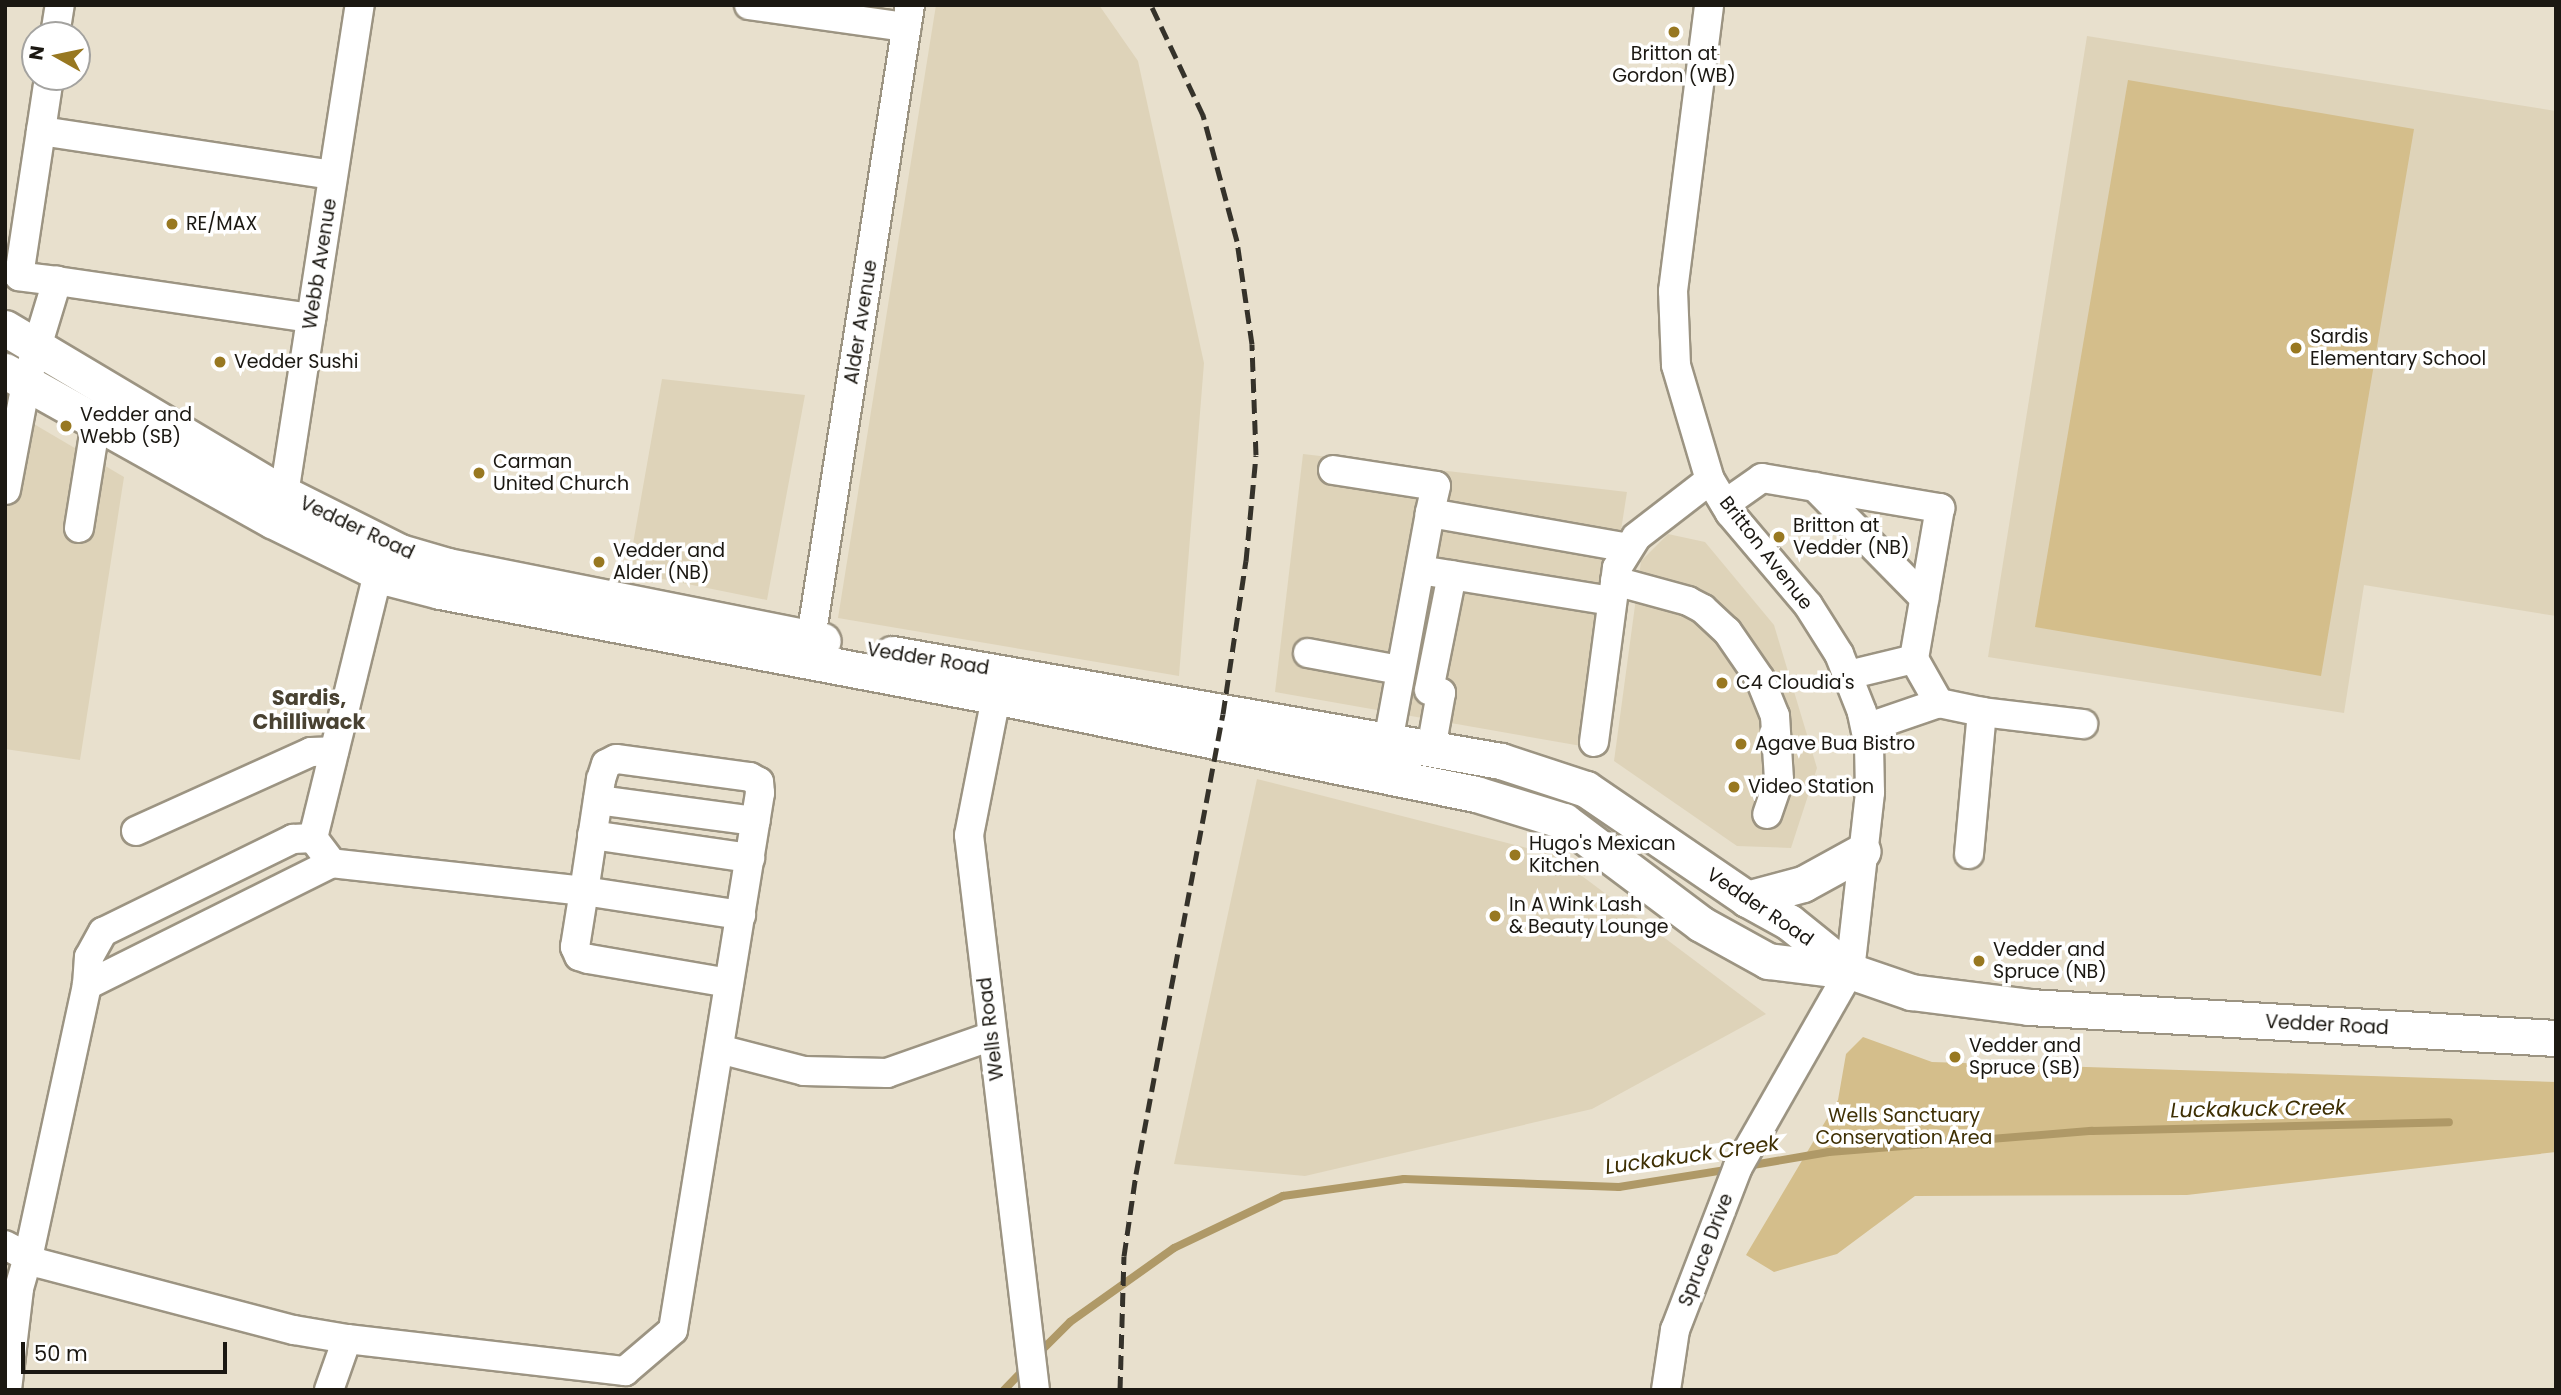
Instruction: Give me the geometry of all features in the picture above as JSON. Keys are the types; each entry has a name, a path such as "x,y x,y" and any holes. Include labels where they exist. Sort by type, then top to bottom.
{"main road":[{"name":"Vedder Road","path":"5,328 39,346 278,507"},
{"name":"Vedder Road","path":"16,377 96,422 278,507 381,558 440,591 998,684 1223,714 1501,761 1586,789 1747,900 1789,922 1850,971"},
{"name":"Vedder Road","path":"381,558 448,566 811,638 1476,794 1564,821 1702,925 1768,961 1850,971 1911,992 2029,1007 2556,1038"},
{"path":"1747,900 1803,884 1863,851"}],"street":[{"name":"Webb Avenue","path":"278,507 360,5"},
{"path":"749,5 908,16"},
{"name":"Britton Avenue","path":"1709,5 1672,292 1676,365 1710,480 1725,504 1808,605 1839,654 1866,728 1870,792 1850,971"},
{"name":"Alder Avenue","path":"811,638 908,16"},
{"path":"47,91 19,276 311,318"},
{"path":"41,131 333,175"},
{"path":"6,490 16,377 39,346 57,281"},
{"path":"79,528 96,422"},
{"path":"1333,470 1436,486 1388,742"},
{"path":"1725,504 1762,478 1940,508 1914,659 1938,702"},
{"path":"1594,742 1617,568 1636,537 1710,480"},
{"path":"1815,487 1924,598"},
{"path":"1430,513 1628,548"},
{"path":"313,838 381,558"},
{"path":"1420,570 1688,601 1703,609 1727,631 1760,679 1775,716 1779,780 1767,814"},
{"path":"1431,749 1441,693 1429,690 1452,575"},
{"path":"1308,653 1401,670"},
{"path":"1848,675 1914,659"},
{"name":"Wells Road","path":"998,684 969,835 1035,1390"},
{"path":"1866,728 1938,702 1982,712 2083,724"},
{"path":"1969,854 1982,712"},
{"path":"136,831 311,752 334,751"},
{"path":"17,1251 38,1263 294,1330 347,1339 625,1371 673,1330 761,793 759,782 750,778 616,759 606,764 575,947 579,956 729,983"},
{"path":"598,800 756,821"},
{"path":"592,835 750,858"},
{"path":"313,838 332,863"},
{"path":"7,1390 19,1289 17,1251 87,985 89,957 103,932 293,839 313,838"},
{"path":"87,985 332,863 584,891 741,915"},
{"name":"Spruce Drive","path":"1666,1390 1675,1330 1738,1167 1850,971"},
{"path":"719,1049 804,1071 887,1073 992,1036"},
{"path":"329,1390 347,1339"}],"shaded area":[{"path":"936,5 1099,5 1138,61 1204,363 1179,676 838,618"},
{"name":"Sardis Elementary School","path":"2087,36 2556,111 2556,616 2364,585 2344,713 1988,657"},
{"path":"662,379 805,395 767,600 628,572"},
{"path":"5,407 124,477 80,760 5,749"},
{"path":"1303,454 1627,492 1587,747 1275,692"},
{"path":"1668,534 1705,542 1774,625 1817,768 1791,848 1737,846 1614,761 1641,561"},
{"path":"1257,779 1554,855 1766,1014 1592,1109 1305,1176 1174,1164"}],"green space":[{"path":"2128,80 2414,129 2321,676 2035,627"},
{"name":"Wells Sanctuary Conservation Area","path":"1863,1037 1932,1062 2556,1082 2556,1152 2187,1195 1915,1196 1837,1254 1774,1272 1746,1255 1838,1100 1846,1054"}],"waterway":[{"name":"Luckakuck Creek","path":"1747,1166 1829,1152 2092,1131 2449,1122"},
{"name":"Luckakuck Creek","path":"1036,1356 1070,1322 1174,1248 1283,1196 1404,1179 1619,1187 1731,1169"},
{"name":"Luckakuck Creek","path":"1004,1390 1025,1368"}],"railway":[{"path":"1120,1390 1124,1256 1136,1174 1223,714 1246,561 1256,455 1252,344 1237,241 1203,115 1151,5"}],"place":[{"name":"Britton at Gordon (WB)","path":"1674,32"},
{"name":"RE/MAX","path":"172,224"},
{"name":"Sardis Elementary School","path":"2296,348"},
{"name":"Vedder Sushi","path":"220,362"},
{"name":"Vedder and Webb (SB)","path":"66,426"},
{"name":"Carman United Church","path":"479,473"},
{"name":"Britton at Vedder (NB)","path":"1779,537"},
{"name":"Vedder and Alder (NB)","path":"599,562"},
{"name":"C4 Cloudia's","path":"1722,683"},
{"name":"Agave Bua Bistro","path":"1741,744"},
{"name":"Video Station","path":"1734,787"},
{"name":"Hugo's Mexican Kitchen","path":"1515,855"},
{"name":"In A Wink Lash & Beauty Lounge","path":"1495,916"},
{"name":"Vedder and Spruce (NB)","path":"1979,961"},
{"name":"Vedder and Spruce (SB)","path":"1955,1057"}],"district":[{"name":"Sardis, Chilliwack","path":"309,710"}]}
